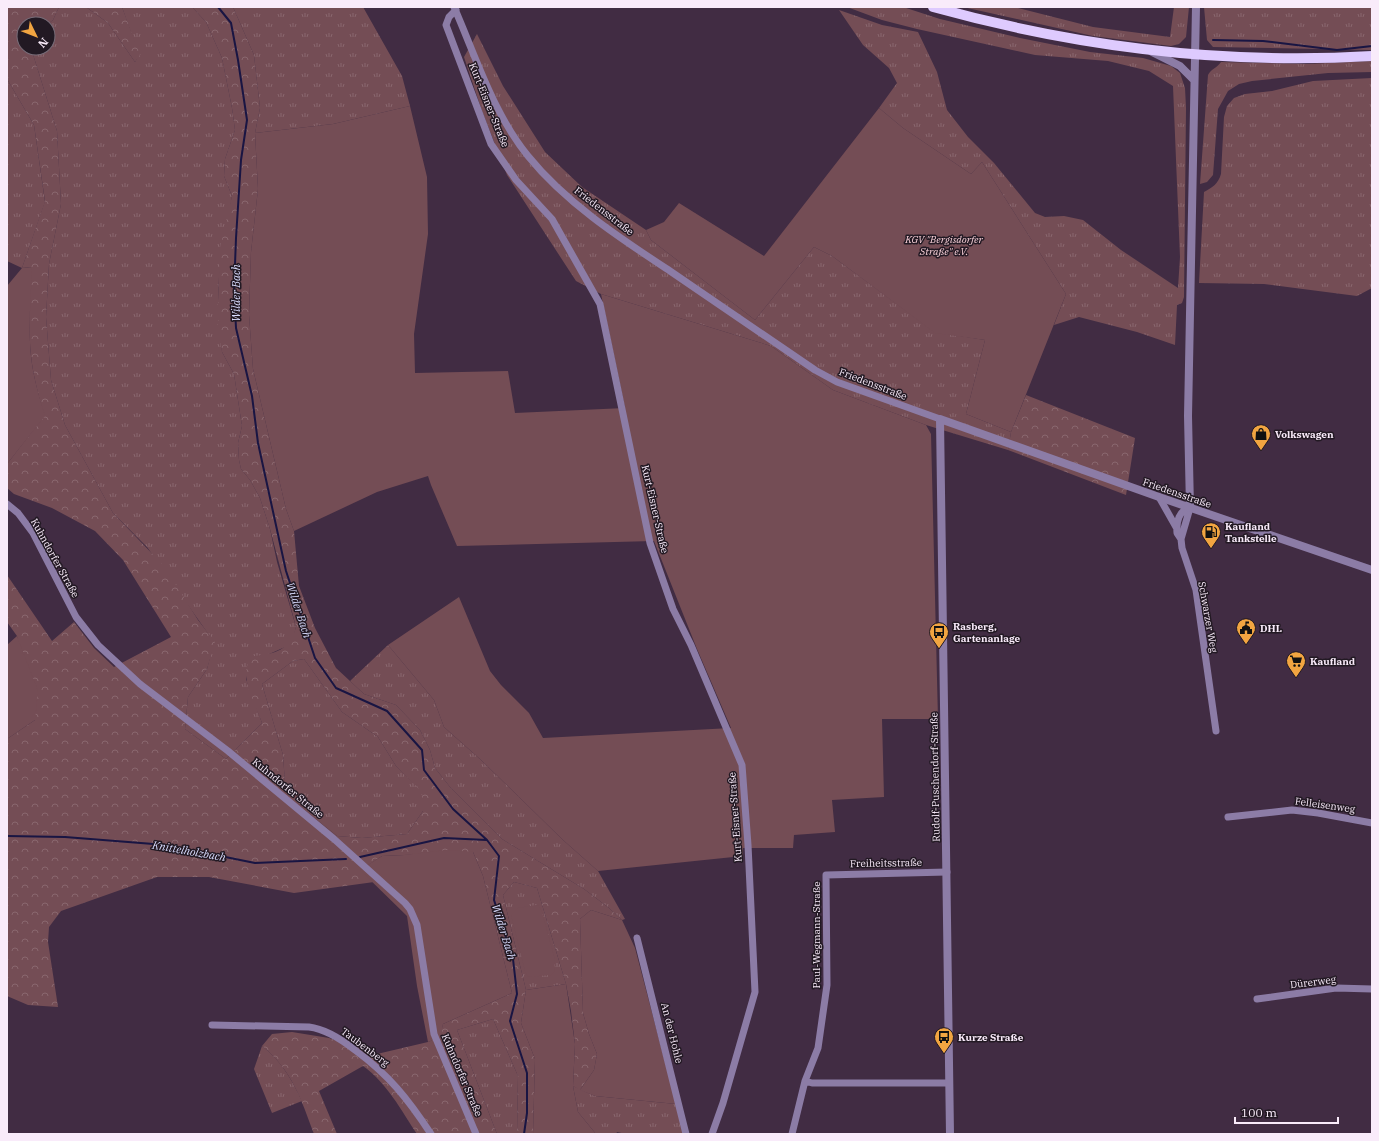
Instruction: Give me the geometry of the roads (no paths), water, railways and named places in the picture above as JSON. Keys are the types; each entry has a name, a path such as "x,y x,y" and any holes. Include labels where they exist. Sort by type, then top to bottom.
{"main road":[{"path":"933,7 1055,36 1152,51 1254,58 1372,56"}],"street":[{"path":"1181,539 1177,533 1177,527 1182,512 1190,508 1188,416 1196,7"},
{"name":"Friedensstraße","path":"455,9 485,81 507,124 527,155 547,176 580,207 625,241 815,370 837,382 1159,498 1372,570"},
{"name":"Kurt-Eisner-Straße","path":"455,9 448,17 446,25 492,144 516,180 552,219 600,304 650,543 673,609 691,645 742,765 748,845 755,992 723,1103 712,1134"},
{"path":"1152,51 1180,66 1194,80"},
{"name":"Rudolf-Puschendorf-Straße","path":"940,419 941,600 947,872 948,1083 950,1134"},
{"path":"1159,498 1177,527"},
{"name":"Kuhndorfer Straße","path":"7,504 18,513 33,533 84,629 114,661 140,684 228,751 324,830 396,894 410,909 417,925 434,1034 476,1134"},
{"name":"Schwarzer Weg","path":"1190,508 1181,539 1183,554 1196,590 1216,731"},
{"name":"Felleisenweg","path":"1228,818 1292,810 1318,813 1372,823"},
{"name":"Freiheitsstraße","path":"826,875 947,872"},
{"name":"Paul-Wegmann-Straße","path":"792,1134 805,1081 818,1048 827,985 826,875"},
{"name":"An der Hohle","path":"637,938 686,1134"},
{"name":"Dürerweg","path":"1257,999 1336,988 1372,989"},
{"name":"Taubenberg","path":"212,1025 309,1027 318,1028 328,1032 367,1059 394,1083 431,1134"},
{"path":"805,1081 812,1083 948,1083"}],"waterway":[{"name":"Wilder Bach","path":"218,7 231,23 247,120 241,160 236,238 234,291 236,328 252,396 258,443 286,571 315,658 336,688 387,711 422,750 424,770 453,809 487,840 499,856 494,900 513,959 517,994 510,1021 527,1073 527,1113 524,1134"},
{"path":"1213,40 1263,41 1337,50 1372,46"},
{"name":"Knittelholzbach","path":"7,836 65,837 166,845 255,863 346,859"},
{"name":"Knittelholzbach","path":"360,857 444,838 487,840"}],"place":[{"name":"Volkswagen","path":"1261,451"},
{"name":"Kaufland Tankstelle","path":"1211,549"},
{"name":"DHL","path":"1246,645"},
{"name":"Rasberg, Gartenanlage","path":"939,649"},
{"name":"Kaufland","path":"1296,678"},
{"name":"Kurze Straße","path":"944,1054"}],"park label":[{"name":"KGV \"Bergisdorfer Straße\" e.V.","path":"944,244"}]}
